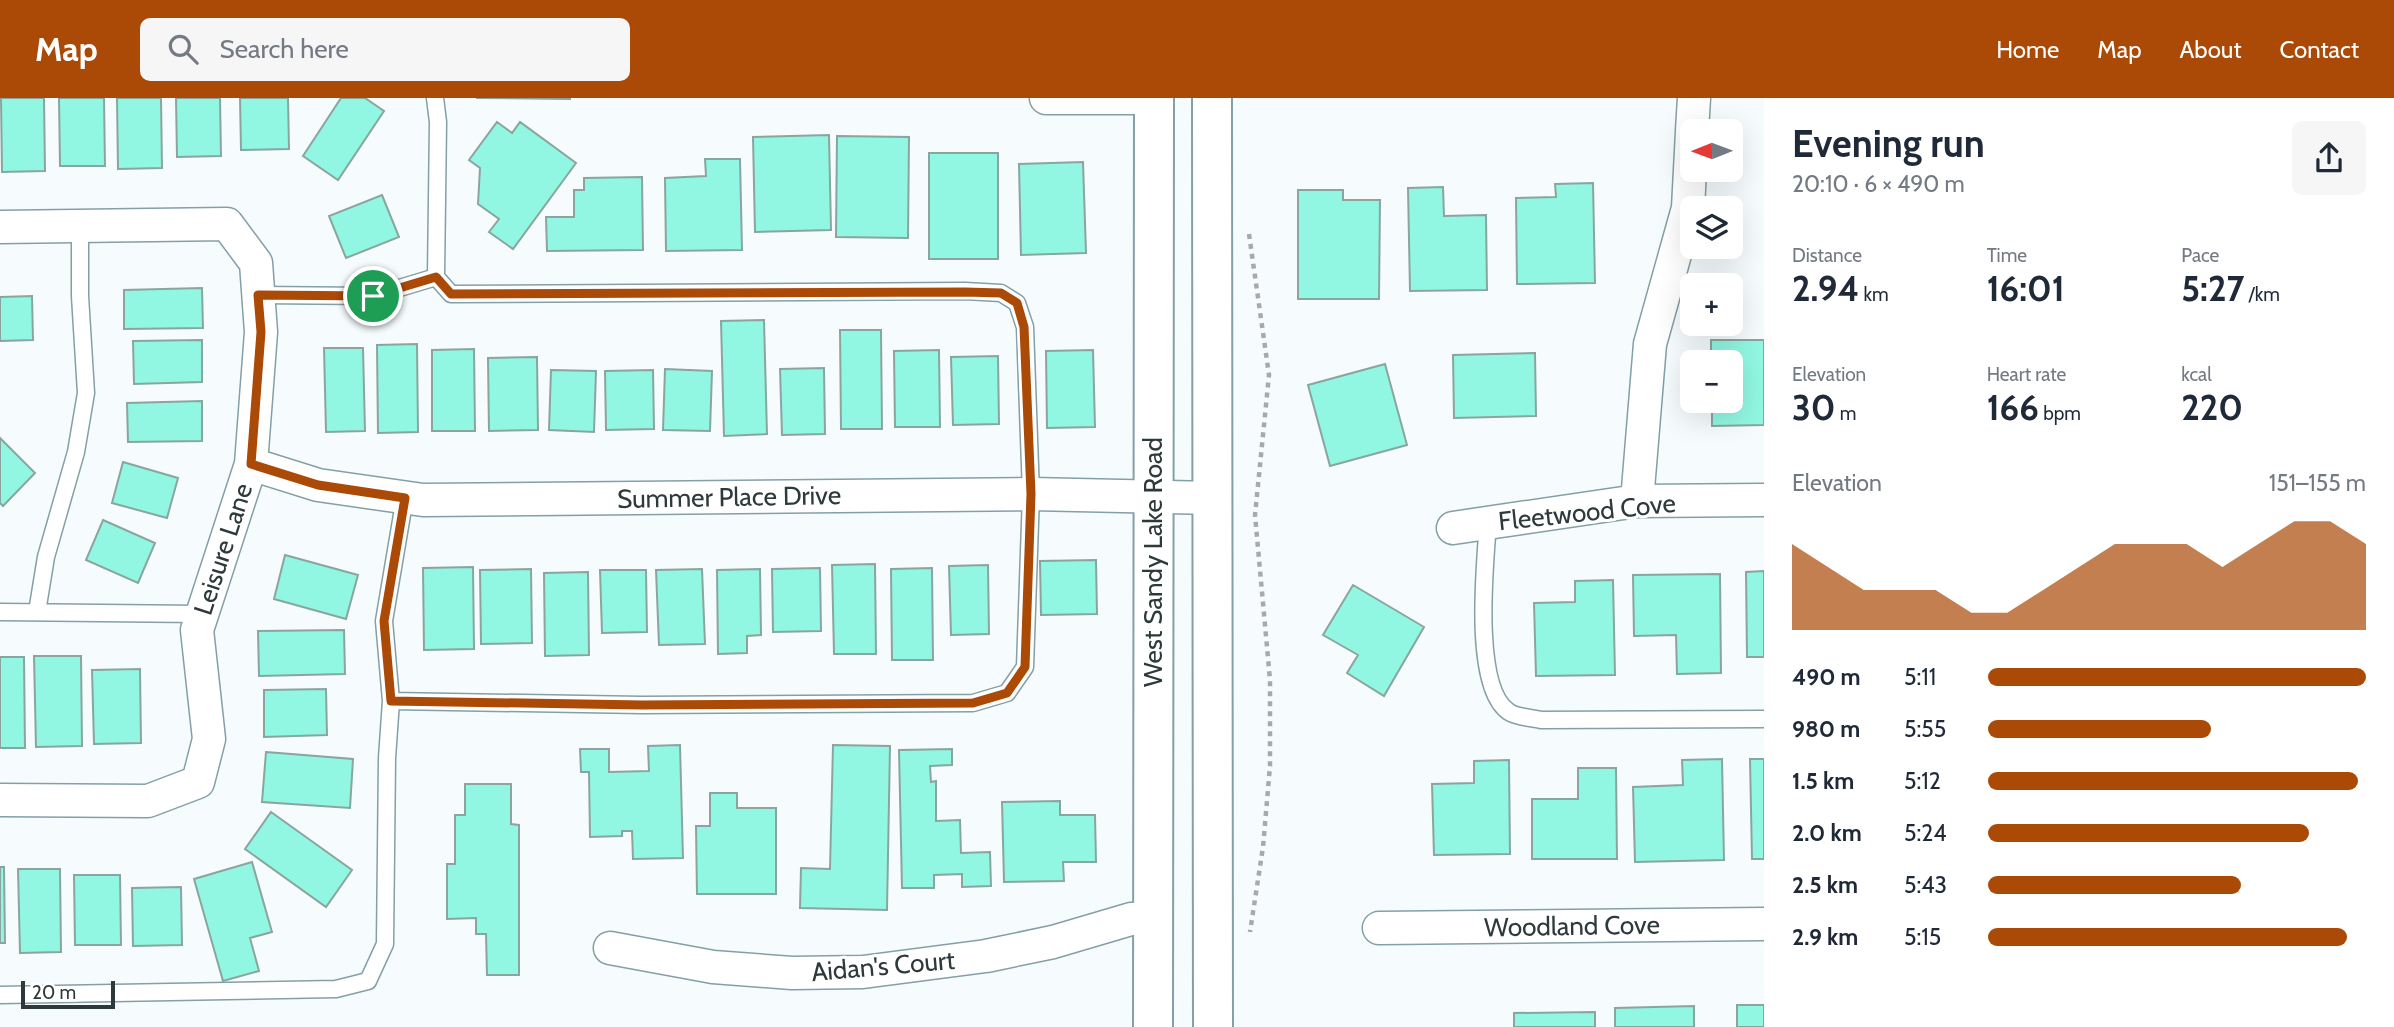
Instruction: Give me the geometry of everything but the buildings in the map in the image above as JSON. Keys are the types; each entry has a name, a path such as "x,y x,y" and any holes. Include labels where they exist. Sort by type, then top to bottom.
{"main road":[{"name":"West Sandy Lake Road","path":"1153,1027 1154,98"},
{"path":"1212,98 1213,1027"}],"street":[{"path":"1046,98 1144,98"},
{"path":"1693,119 1694,98"},
{"path":"1637,501 1650,344 1688,208 1689,182"},
{"name":"Leisure Lane","path":"0,227 227,224 256,263 261,332 251,464 197,630 209,739 198,782 148,801 0,800"},
{"name":"Summer Place Drive","path":"251,464 318,485 423,500 1031,494 1213,498"},
{"name":"Fleetwood Cove","path":"1453,528 1637,501 1764,500"},
{"name":"Aidan's Court","path":"610,948 713,967 792,973 863,972 986,956 1053,943 1131,919 1153,918"},
{"name":"Woodland Cove","path":"1379,928 1764,923"}],"lane":[{"path":"391,701 642,705 973,703 1007,693 1025,667 1031,494 1024,327 1017,303 1001,293 451,294 436,277 438,122 435,98"},
{"path":"37,612 46,557 76,452 86,393 80,296 80,225"},
{"path":"258,295 373,296 436,277"},
{"path":"0,995 336,989 369,981 385,944 387,758 391,701 384,621 405,498"},
{"path":"1488,523 1483,631 1490,688 1509,713 1541,720 1764,719"},
{"path":"0,612 201,614"}],"path":[{"path":"1247,227 1253,246 1269,375 1255,515 1270,680 1270,766 1250,943"}],"route":[{"path":"436,277 451,294 1001,293 1017,303 1024,327 1031,494 1025,667 1007,693 973,703 642,705 391,701 384,621 405,498 318,485 251,464 261,332 258,295 373,296 436,277"}]}
